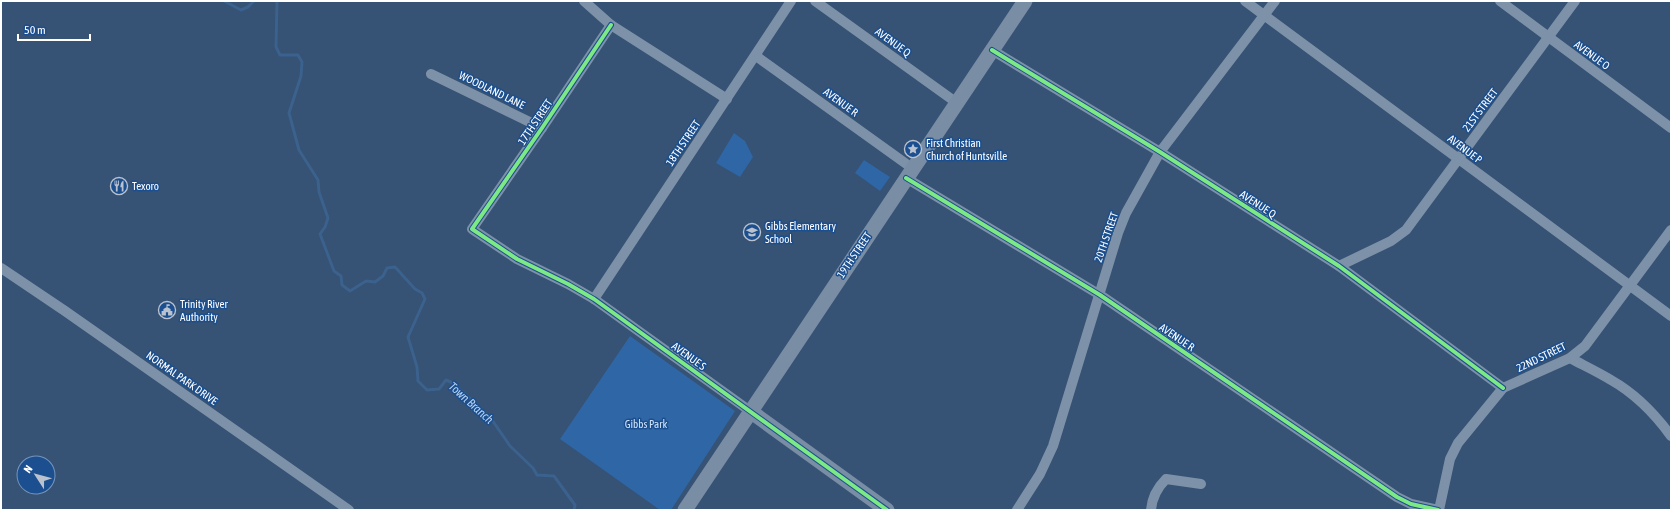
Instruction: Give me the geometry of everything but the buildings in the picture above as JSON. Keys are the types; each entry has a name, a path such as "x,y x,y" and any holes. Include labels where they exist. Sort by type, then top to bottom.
{"street":[{"path":"584,1 611,25 727,99"},
{"name":"18TH STREET","path":"594,298 756,56 791,1"},
{"name":"AVENUE Q","path":"815,1 957,103"},
{"name":"19TH STREET","path":"685,510 1025,1"},
{"name":"AVENUE P","path":"1245,1 1671,316"},
{"name":"20TH STREET","path":"1017,510 1040,474 1053,446 1118,233 1126,214 1160,152 1275,1"},
{"name":"AVENUE O","path":"1500,1 1671,128"},
{"name":"21ST STREET","path":"1339,266 1391,241 1406,230 1575,1"},
{"name":"17TH STREET","path":"472,229 611,25"},
{"name":"AVENUE Q","path":"992,50 1160,152 1339,266 1503,388"},
{"name":"AVENUE R","path":"756,56 909,173 1100,295 1397,498 1411,504 1438,510"},
{"name":"WOODLAND LANE","path":"431,74 542,128"},
{"name":"AVENUE S","path":"472,229 517,260 594,298 887,510"},
{"name":"22ND STREET","path":"1438,510 1450,459 1458,443 1503,388 1570,358 1586,346 1671,230"},
{"name":"NORMAL PARK DRIVE","path":"1,268 65,311 349,510"},
{"path":"1570,358 1612,380 1641,402 1671,436"},
{"path":"1151,510 1152,500 1158,488 1166,479 1200,484"}],"green space":[{"path":"734,133 745,141 753,157 740,177 716,163"},
{"path":"864,160 890,177 880,191 855,173"},
{"name":"Gibbs Park","path":"630,336 735,411 671,510 660,510 560,439"}],"waterway":[{"name":"Town Branch","path":"224,1 241,10 248,7 254,1"},
{"name":"Town Branch","path":"277,1 276,47 280,55 298,55 302,62 301,76 289,113 299,150 318,180 319,192 328,218 325,227 320,234 334,271 341,276 342,285 350,291 366,281 375,282 383,276 387,268 395,267 415,289 422,293 425,299 408,337 417,367 418,381 427,390 439,389 446,380 453,383 490,417 510,446 533,468 537,475 554,476 575,505 574,510"}],"cycle path":[{"path":"611,25 472,229 517,259 568,284 594,299 887,510"},
{"path":"992,50 1160,152 1339,266 1503,388"},
{"path":"906,178 1100,295 1397,497 1411,504 1438,510"}],"place":[{"name":"First Christian Church of Huntsville","path":"913,149"},
{"name":"Texoro","path":"119,186"},
{"name":"Gibbs Elementary School","path":"752,232"},
{"name":"Trinity River Authority","path":"167,310"}]}
